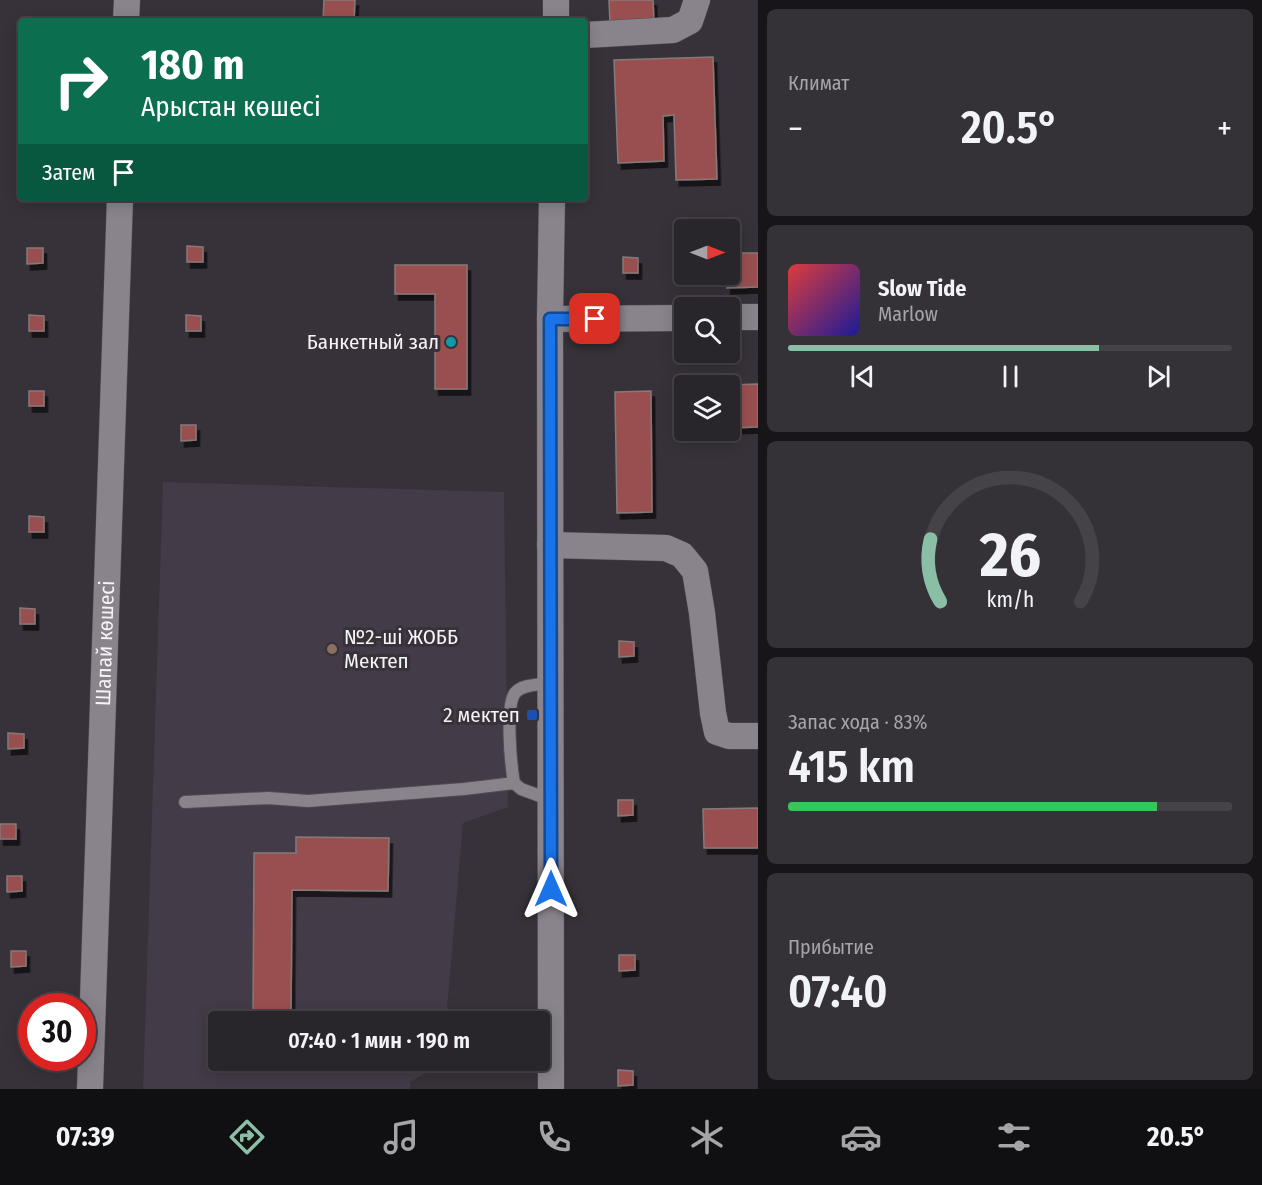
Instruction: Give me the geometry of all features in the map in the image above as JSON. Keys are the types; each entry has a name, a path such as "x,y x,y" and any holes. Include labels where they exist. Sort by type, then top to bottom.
{"street":[{"path":"126,18 127,0"},
{"path":"556,0 556,18"},
{"path":"588,35 673,30 690,21 697,0"},
{"name":"Шапай көшесі","path":"90,1089 120,201"},
{"path":"551,1089 550,319 552,201"},
{"path":"740,317 758,317"},
{"path":"550,319 674,318"},
{"path":"550,545 666,548 682,555 695,571 717,732 729,736 758,736"}],"lane":[{"path":"550,683 524,687 515,692 511,702 511,757 514,783 521,789 551,801"},
{"path":"185,802 268,798 308,801 514,783"}],"shaded area":[{"name":"№2-ші ЖОББ Мектеп","path":"163,482 504,492 508,807 463,823 447,1011 208,1011 208,1071 430,1071 410,1082 410,1089 143,1089"}],"building":[{"path":"324,0 355,0 354,18 323,18"},
{"path":"609,0 653,0 654,23 610,24"},
{"path":"713,57 717,179 676,180 674,115 663,116 664,161 618,163 614,60"},
{"path":"187,246 203,247 203,262 187,262"},
{"path":"27,248 43,248 43,263 27,264"},
{"path":"740,253 758,253 758,287 727,288 727,285 740,285"},
{"path":"623,257 638,258 638,273 623,273"},
{"name":"Банкетный зал","path":"395,265 467,265 467,389 435,389 435,294 395,294"},
{"path":"29,315 44,316 44,331 29,331"},
{"path":"186,315 201,316 201,331 186,331"},
{"path":"758,384 758,427 740,428 740,385"},
{"path":"29,391 44,391 44,406 29,406"},
{"path":"651,391 652,512 617,513 615,392"},
{"path":"181,425 196,425 196,440 181,441"},
{"path":"29,516 44,517 44,532 29,532"},
{"path":"20,608 35,609 35,624 20,624"},
{"path":"619,641 634,642 634,656 619,657"},
{"path":"8,733 24,734 24,748 8,749"},
{"path":"618,800 633,800 633,815 618,816"},
{"path":"758,808 758,848 704,848 703,809"},
{"path":"0,824 16,824 16,839 0,839"},
{"path":"296,837 389,838 388,891 292,890 291,1011 253,1011 254,853 296,853"},
{"path":"7,876 22,876 22,891 7,892"},
{"path":"11,951 26,951 26,966 11,967"},
{"path":"619,955 635,955 635,970 619,971"},
{"path":"618,1070 633,1071 633,1085 618,1086"}],"place":[{"name":"Банкетный зал","path":"451,342"},
{"name":"№2-ші ЖОББ Мектеп","path":"332,649"},
{"name":"2 мектеп","path":"532,715"}],"route":[{"path":"551,889 550,319 595,319"}]}
